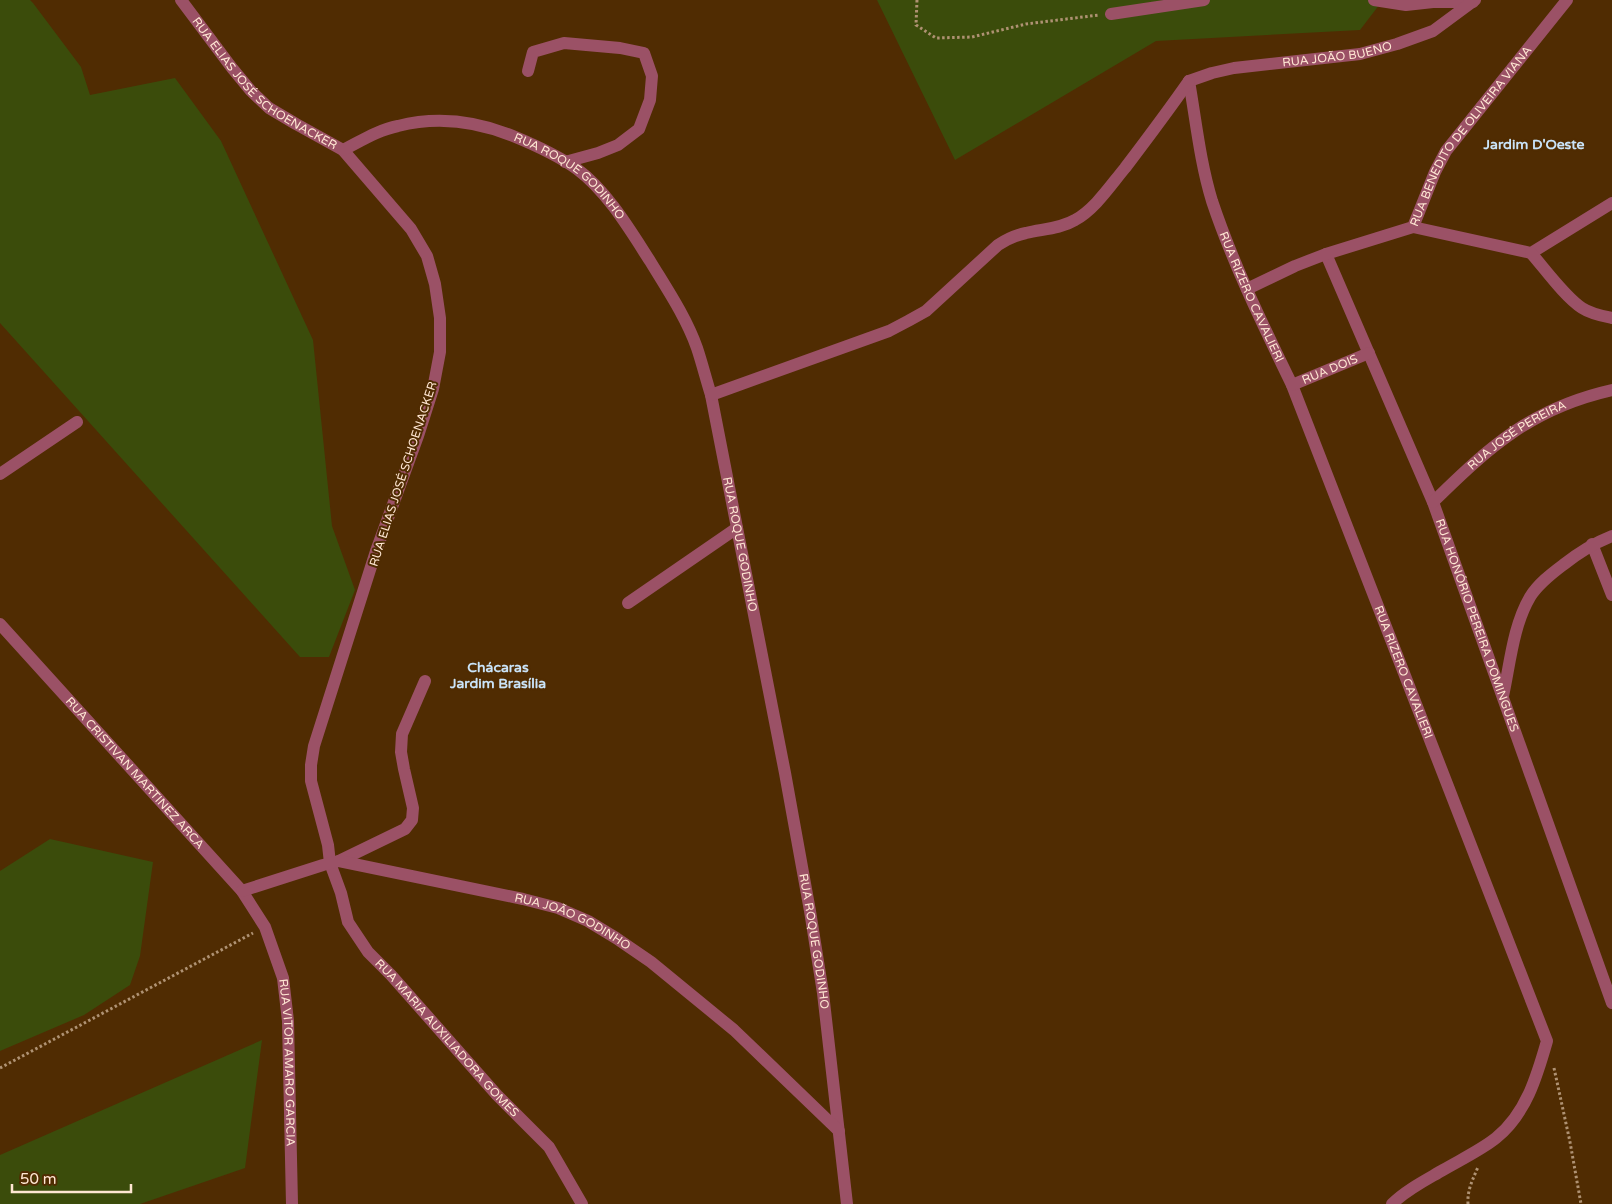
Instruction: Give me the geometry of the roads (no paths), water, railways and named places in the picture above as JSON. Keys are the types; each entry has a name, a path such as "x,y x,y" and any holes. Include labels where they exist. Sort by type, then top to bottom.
{"street":[{"name":"RUA ELIAS JOSÉ SCHOENACKER","path":"180,0 232,68 269,108 343,150 411,229 427,256 435,284 440,318 440,352 433,389 376,551 314,746 311,781 328,845 335,862"},
{"path":"1111,14 1204,0"},
{"path":"1374,0 1406,5 1474,1"},
{"name":"RUA BENEDITO DE OLIVEIRA VIANA","path":"1247,289 1295,266 1326,254 1414,227 1434,172 1446,151 1567,0"},
{"name":"RUA JOÃO BUENO","path":"1189,81 1234,68 1360,54 1397,44 1433,31 1474,1"},
{"path":"528,71 533,52 564,43 620,48 644,53 652,76 650,100 639,129 618,145 566,162"},
{"path":"711,395 888,331 926,311 998,245 1010,238 1074,221 1089,210 1109,187 1167,113 1189,81"},
{"name":"RUA RIZERO CAVALIERI","path":"1189,81 1212,199 1247,289 1292,385 1547,1041 1537,1077 1527,1099 1513,1120 1496,1138 1425,1180 1392,1204"},
{"name":"RUA ROQUE GODINHO","path":"343,150 379,131 416,122 442,120 466,122 496,129 530,142 578,170 600,191 628,226 684,318 697,347 711,395 786,773 823,993 847,1204"},
{"path":"1531,253 1612,203"},
{"path":"1414,227 1531,253 1570,298 1582,308 1598,315 1612,318"},
{"name":"RUA HONÓRIO PEREIRA DOMINGUES","path":"1326,254 1433,502 1612,1003"},
{"name":"RUA DOIS","path":"1292,385 1369,353"},
{"name":"RUA JOSÉ PEREIRA","path":"1433,502 1489,449 1538,416 1590,395 1612,390"},
{"path":"0,474 77,422"},
{"path":"628,603 737,528"},
{"path":"1503,696 1517,629 1531,596 1542,582 1554,572 1592,544 1612,536"},
{"path":"1592,544 1612,595"},
{"name":"RUA CRISTIVAN MARTINEZ ARCA","path":"0,624 242,890 265,927"},
{"path":"335,862 404,829 412,820 413,808 401,752 402,734 425,681"},
{"name":"RUA JOÃO GODINHO","path":"242,890 335,862 523,899 558,908 616,938 651,962 734,1030 839,1131"},
{"name":"RUA MARIA AUXILIADORA GOMES","path":"335,862 348,922 368,952 497,1095 548,1147 582,1204"},
{"name":"RUA VITOR AMARO GARCIA","path":"265,927 283,978 288,1021 292,1204"}],"district":[{"name":"Jardim D'Oeste","path":"1534,144"},
{"name":"Chácaras Jardim Brasília","path":"498,676"}]}
